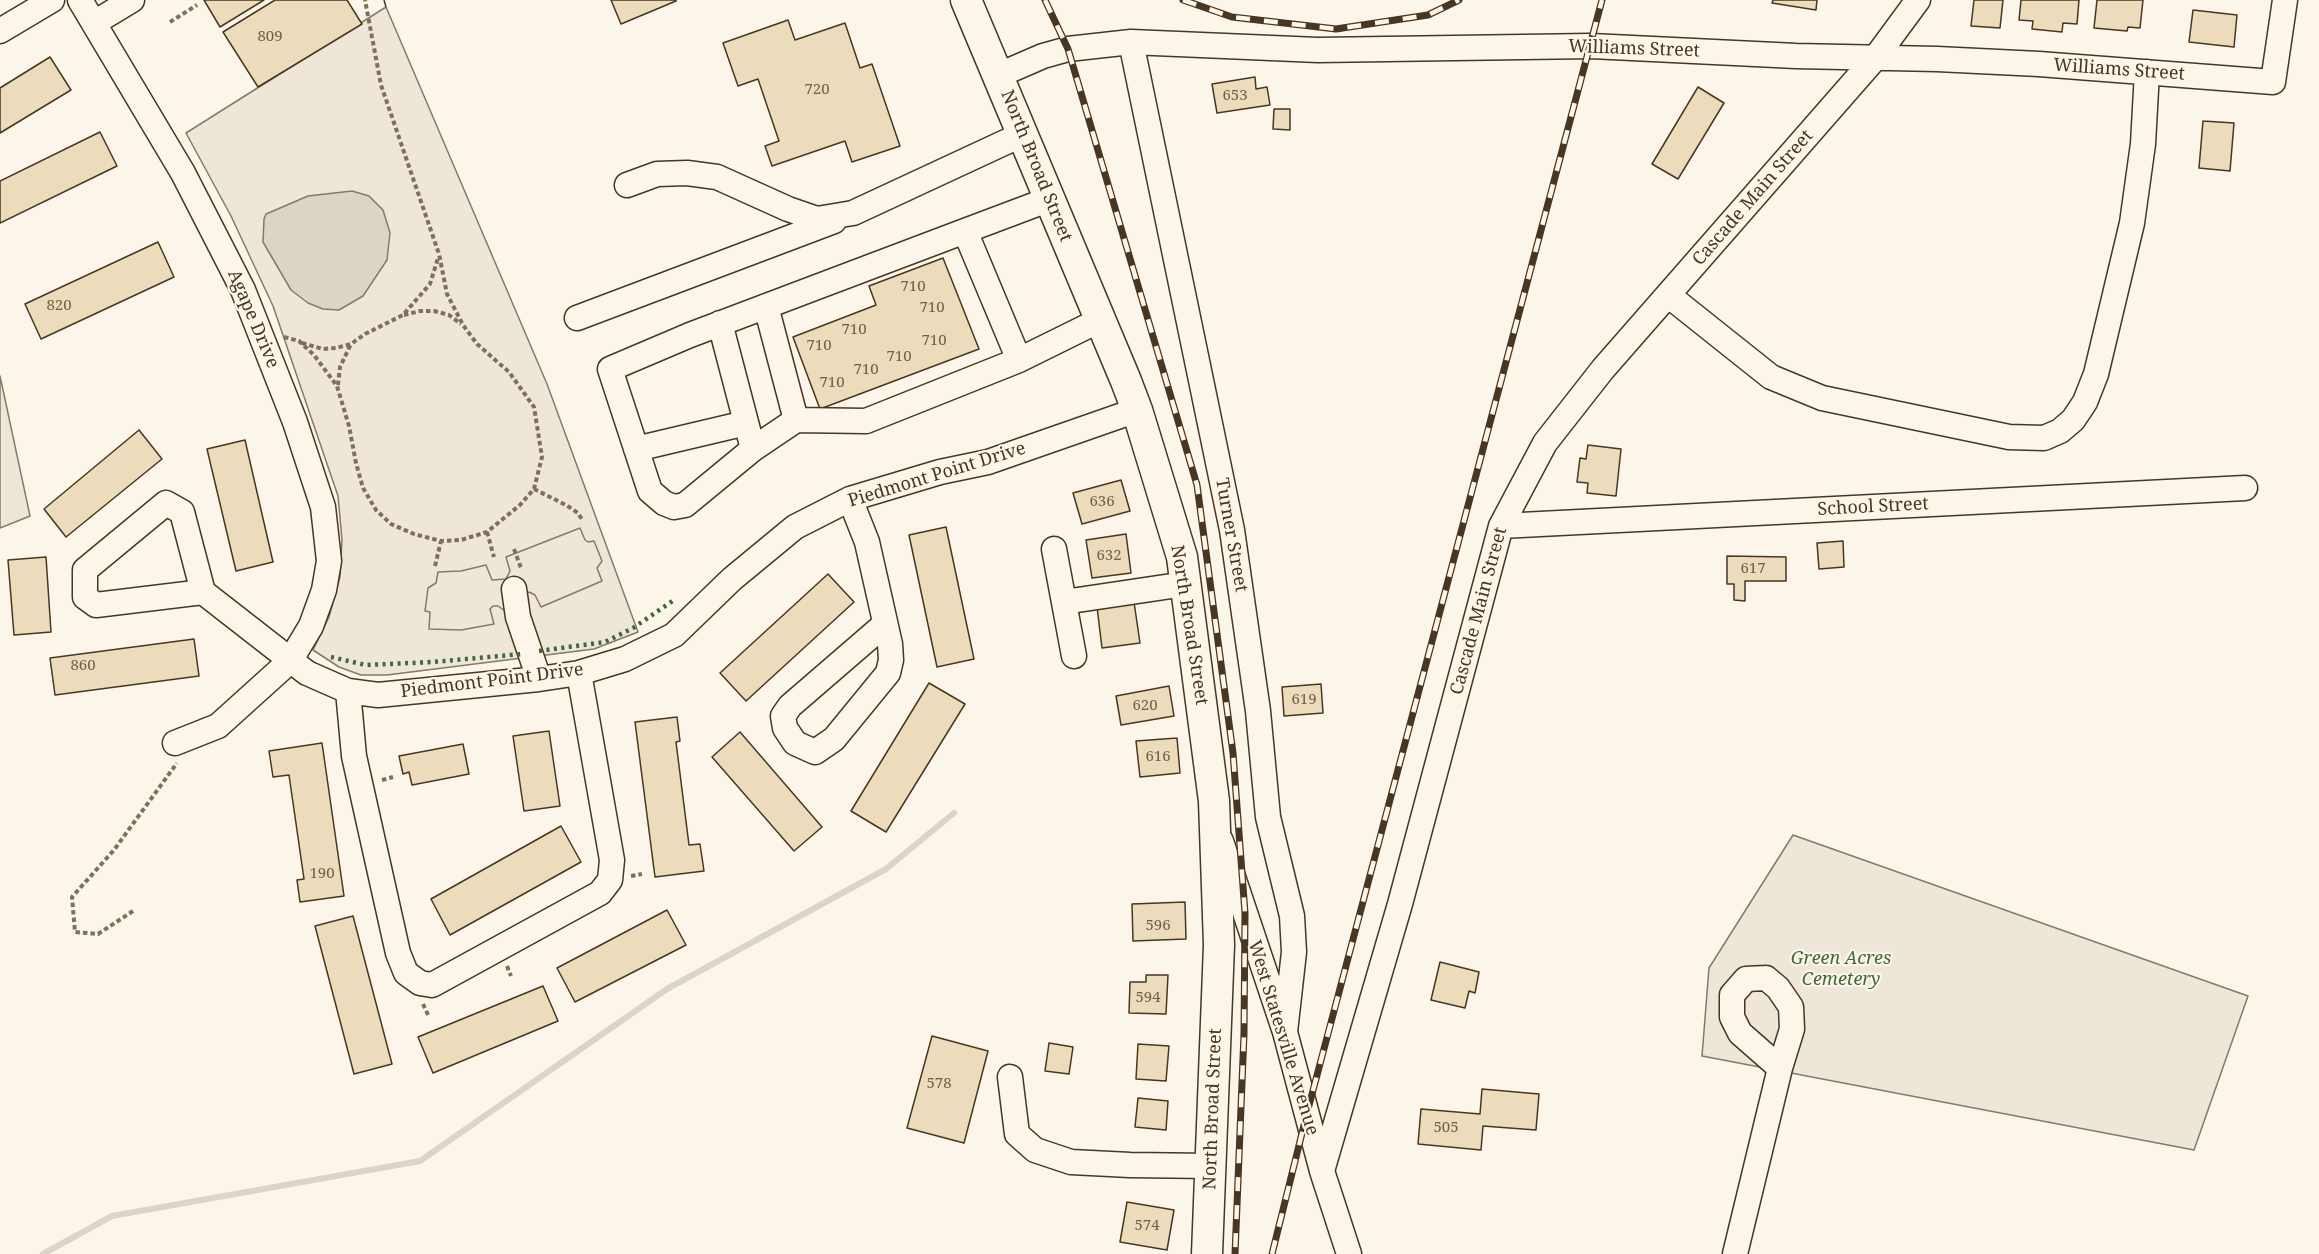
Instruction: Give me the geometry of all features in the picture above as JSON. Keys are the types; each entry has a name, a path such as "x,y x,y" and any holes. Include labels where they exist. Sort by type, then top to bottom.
{"main road":[{"name":"North Broad Street","path":"966,0 1137,410 1182,557 1215,801 1220,945 1208,1254"}],"street":[{"path":"0,31 52,0"},
{"name":"Agape Drive","path":"80,0 183,173 243,290 295,422 324,507 329,561 324,590 311,626 290,661 218,726 175,743"},
{"path":"94,23 132,0"},
{"name":"Cascade Main Street","path":"1322,1171 1400,904 1501,526 1545,443 1603,369 1876,57 1918,0"},
{"name":"Williams Street","path":"999,75 1043,56 1068,49 1131,42 1318,50 1591,46 1796,56 2049,64 2273,82 2285,0"},
{"name":"Turner Street","path":"1131,42 1232,530 1258,711 1268,817 1292,916 1294,952 1285,1032"},
{"path":"1668,295 1771,377 1822,398 2009,437 2044,438 2073,420 2085,402 2096,374 2132,224 2143,144 2147,72"},
{"path":"577,318 853,213 1023,134"},
{"path":"627,185 657,174 687,172 717,177 788,209 817,219 853,213"},
{"path":"1050,199 720,323 610,369 650,491 664,504 674,507 685,505 753,448 796,420 867,421 1019,360 1100,320"},
{"path":"965,231 1019,360"},
{"path":"766,306 796,420"},
{"path":"720,323 753,448"},
{"name":"Piedmont Point Drive","path":"203,592 307,673 348,691 378,695 579,673 625,659 674,634 732,579 795,527 850,499 940,472 988,462 1137,410"},
{"path":"636,449 747,423"},
{"name":"School Street","path":"1501,526 2245,488"},
{"path":"850,499 867,542 890,644 891,660 888,673 834,739 815,752 795,743 785,728 783,716 790,706 885,624"},
{"path":"166,503 183,512 203,592 96,605 85,597 85,570 166,503"},
{"path":"1054,549 1074,656"},
{"path":"1064,602 1185,584"},
{"path":"513,589 518,617 539,679"},
{"path":"348,691 354,756 398,952 406,973 420,983 432,986 600,893 610,880 612,860 579,673"},
{"name":"West Statesville Avenue","path":"1215,823 1285,1032 1322,1171 1349,1254"},
{"path":"1735,1254 1779,1068"},
{"path":"1010,1077 1017,1134 1035,1150 1071,1162 1211,1166"}],"path":[{"path":"351,344 340,367 338,386 363,488 376,510 391,524 414,534 441,541 461,540 488,532 520,505 534,489 542,457 534,407 509,372 477,344 463,325 447,294 439,254 381,85 365,0"},
{"path":"170,22 198,5"},
{"path":"403,315 430,284 439,254"},
{"path":"280,336 323,349 336,348 351,344 364,334 403,315 434,310 449,315 463,325"},
{"path":"298,341 314,355 338,386"},
{"path":"534,489 566,505 578,513 583,521"},
{"path":"488,532 495,558"},
{"path":"435,566 435,557 440,550 441,541"},
{"path":"133,911 98,934 75,932 72,897 114,850 199,734"}],"green space":[{"path":"386,7 547,384 638,632 594,649 387,675 361,675 339,667 313,650 329,617 340,577 342,540 338,496 273,306 231,216 186,133"},
{"path":"0,376 30,516 0,528"},
{"name":"Green Acres Cemetery","path":"1793,835 2248,996 2194,1150 1702,1056 1709,968"}],"shaded area":[{"path":"352,191 369,196 383,210 390,233 387,260 363,296 339,310 323,309 308,303 291,290 263,242 264,219 266,214 308,196"},
{"path":"580,528 585,540 594,541 602,561 597,568 602,581 541,607 535,595 529,592 525,595 525,602 544,656 519,659 520,650 505,611 498,606 490,609 494,624 461,630 429,629 430,612 425,611 428,588 436,583 438,572 461,571 486,565 492,580 506,579 510,571 506,557"}],"building":[{"path":"204,0 264,0 220,27"},
{"path":"275,0 347,0 362,24 258,87 223,32"},
{"path":"611,0 676,0 676,1 621,24"},
{"path":"1773,0 1817,0 1816,10 1772,3"},
{"path":"1974,0 2003,0 2000,28 1971,26"},
{"path":"2021,0 2079,0 2077,24 2063,23 2062,32 2032,29 2033,21 2019,20"},
{"path":"2097,0 2143,0 2140,28 2128,27 2127,31 2094,28"},
{"path":"2193,10 2237,15 2234,47 2189,42"},
{"path":"788,20 795,40 845,23 860,68 872,64 900,146 852,162 845,141 772,166 765,146 779,141 758,79 738,86 723,43"},
{"path":"50,57 71,90 0,133 0,88"},
{"path":"1255,77 1256,89 1267,87 1270,105 1217,113 1212,84"},
{"path":"1698,87 1724,103 1678,179 1652,164"},
{"path":"1274,109 1290,109 1290,130 1273,129"},
{"path":"2203,121 2234,123 2230,171 2199,168"},
{"path":"100,132 117,166 0,223 0,181"},
{"path":"158,242 174,277 41,339 25,304"},
{"path":"943,258 979,349 820,409 793,337 876,305 869,286"},
{"path":"139,430 162,459 66,537 44,509"},
{"path":"245,440 273,562 236,571 207,449"},
{"path":"1588,445 1621,449 1616,496 1587,493 1588,483 1577,482 1580,458 1586,459"},
{"path":"1121,480 1130,511 1082,524 1073,493"},
{"path":"946,527 974,659 937,667 909,535"},
{"path":"1126,534 1131,573 1092,578 1086,540"},
{"path":"1843,541 1844,567 1819,569 1817,543"},
{"path":"1727,556 1786,557 1786,581 1745,581 1745,601 1734,600 1734,584 1727,584"},
{"path":"46,557 51,632 14,635 8,560"},
{"path":"828,574 854,602 746,701 720,673"},
{"path":"1134,602 1140,643 1102,648 1097,607"},
{"path":"194,639 199,676 55,695 50,658"},
{"path":"929,683 965,704 886,832 851,811"},
{"path":"1321,684 1323,713 1284,716 1282,687"},
{"path":"1169,686 1174,716 1121,725 1116,696"},
{"path":"677,717 680,741 676,742 689,845 700,844 704,871 655,877 635,722"},
{"path":"549,731 560,806 524,811 513,736"},
{"path":"740,732 822,827 794,851 712,757"},
{"path":"1177,738 1180,773 1140,777 1136,741"},
{"path":"322,743 344,896 300,902 297,880 304,879 289,775 273,777 269,751"},
{"path":"463,744 469,774 412,785 409,772 403,774 399,756"},
{"path":"561,826 581,862 450,935 431,899"},
{"path":"1185,902 1186,939 1133,941 1132,904"},
{"path":"667,910 686,945 575,1002 557,968"},
{"path":"353,916 392,1064 354,1074 315,926"},
{"path":"1440,962 1479,972 1475,993 1469,991 1465,1008 1431,1000"},
{"path":"1146,975 1168,975 1166,1014 1129,1013 1130,982 1146,982"},
{"path":"543,986 558,1021 433,1073 418,1037"},
{"path":"932,1036 988,1051 964,1143 907,1128"},
{"path":"1049,1043 1073,1047 1069,1074 1045,1071"},
{"path":"1138,1044 1169,1046 1166,1081 1136,1079"},
{"path":"1482,1089 1539,1094 1536,1130 1483,1126 1481,1150 1418,1144 1421,1109 1480,1114"},
{"path":"1138,1098 1168,1101 1166,1130 1135,1127"},
{"path":"1127,1202 1174,1210 1167,1250 1120,1242"}],"waterway":[{"path":"43,1254 112,1216 420,1161 667,989 886,869 954,813"}],"railway":[{"path":"1045,0 1068,49 1197,485 1233,753 1245,913 1244,1034 1235,1254"},
{"path":"1183,0 1232,17 1336,29 1428,15 1459,0"},
{"path":"1272,1254 1307,1113 1602,0"}],"hedge":[{"path":"539,651 605,642 633,628 674,600"},
{"path":"331,657 366,665 522,654"}],"fence":[{"path":"384,0 386,7"}]}
